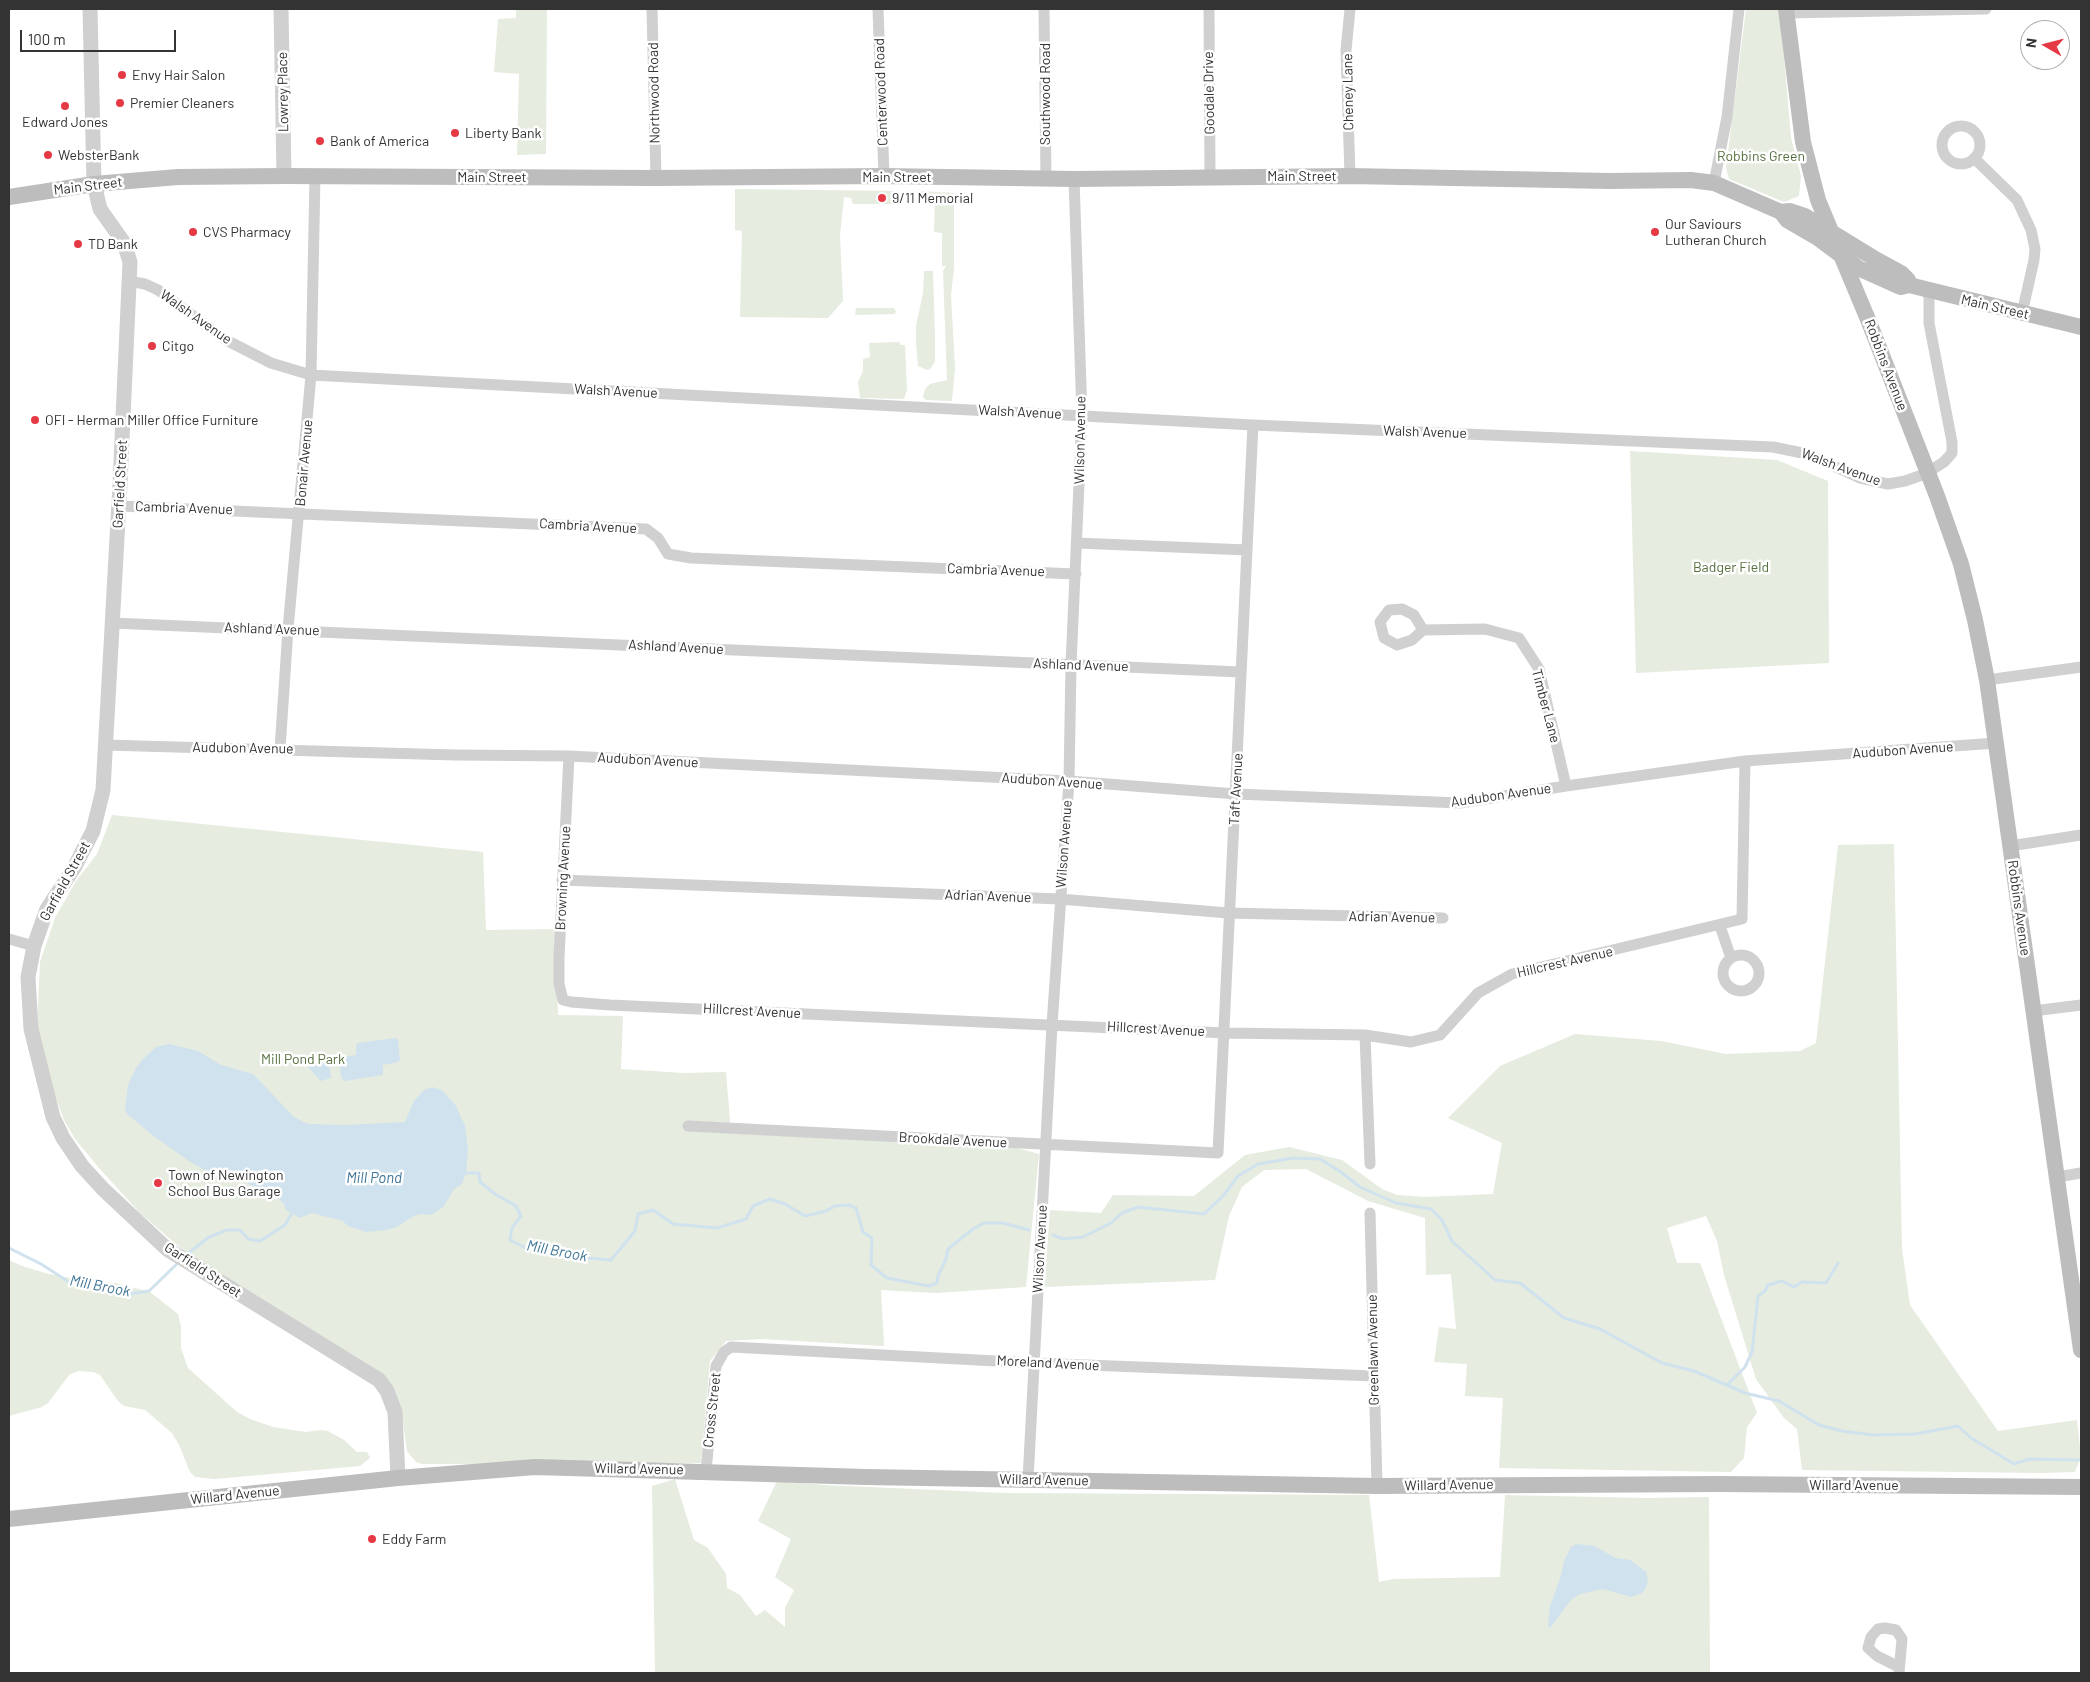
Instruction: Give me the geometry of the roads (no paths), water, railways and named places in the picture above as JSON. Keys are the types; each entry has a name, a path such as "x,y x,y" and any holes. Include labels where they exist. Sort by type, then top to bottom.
{"main road":[{"name":"Robbins Avenue","path":"1787,11 1803,142 1818,200 1928,472 1961,564 1975,620 1987,680 2081,1343"},
{"name":"Main Street","path":"9,197 94,184 178,177 656,178 884,176 1074,179 1210,176 1350,176 1609,181 1691,180 1714,183 1781,212 1787,220 1813,235 1843,258 1869,275 1888,283 1901,287 1909,285 2081,327"},
{"path":"1781,212 1796,212 1901,273 1908,280 1909,285"},
{"name":"Willard Avenue","path":"9,1519 398,1478 535,1467 706,1470 866,1477 1377,1486 1728,1484 2081,1487"}],"street":[{"name":"Garfield Street","path":"90,9 94,184 100,209 127,250 130,262 103,790 92,831 74,868 47,909 34,946 28,977 31,1029 48,1099 63,1138 82,1166 100,1186 167,1249 379,1380 387,1391 395,1412 398,1478"},
{"name":"Lowrey Place","path":"281,9 284,176"},
{"name":"Northwood Road","path":"652,9 656,178"},
{"name":"Centerwood Road","path":"878,9 884,176"},
{"name":"Southwood Road","path":"1044,9 1046,179"},
{"name":"Goodale Drive","path":"1208,9 1210,176"},
{"name":"Cheney Lane","path":"1350,9 1346,50 1350,176"},
{"path":"1714,183 1727,117 1739,9"},
{"path":"1787,11 1986,9"},
{"path":"1974,158 2018,200 2031,230 2034,254 2022,313"},
{"name":"Bonair Avenue","path":"280,749 288,629 311,375 315,176"},
{"name":"Wilson Avenue","path":"1028,1480 1052,1025 1068,781 1082,416 1074,179"},
{"name":"Walsh Avenue","path":"129,281 145,284 158,290 226,340 271,363 311,375 1253,425 1773,447 1807,454 1860,478 1888,484 1904,481 1928,472"},
{"path":"1928,472 1950,458 1953,447 1929,323 1929,291"},
{"name":"Taft Avenue","path":"1218,1153 1226,1033 1228,913 1236,794 1240,672 1253,425"},
{"name":"Cambria Avenue","path":"119,506 646,528 658,538 668,554 691,558 1076,574"},
{"path":"1077,543 1247,550"},
{"name":"Ashland Avenue","path":"112,623 288,629 1240,672"},
{"name":"Timber Lane","path":"1423,630 1485,629 1518,638 1539,669 1566,786"},
{"path":"1987,680 2081,667"},
{"name":"Audubon Avenue","path":"105,745 455,755 570,756 1068,781 1236,794 1460,803 1745,761 1996,743"},
{"name":"Browning Avenue","path":"563,1000 559,984 562,880 570,756"},
{"name":"Hillcrest Avenue","path":"563,1000 610,1005 1226,1033 1365,1035 1410,1042 1440,1035 1478,993 1512,974 1720,926 1742,919 1745,761"},
{"path":"2010,846 2081,835"},
{"name":"Adrian Avenue","path":"562,880 1060,899 1228,913 1443,918"},
{"path":"1720,926 1731,958"},
{"path":"9,939 34,946"},
{"path":"2033,1011 2081,1004"},
{"path":"1365,1035 1370,1164"},
{"name":"Brookdale Avenue","path":"688,1126 1218,1153"},
{"path":"2057,1177 2081,1173"},
{"name":"Greenlawn Avenue","path":"1370,1213 1377,1486"},
{"name":"Moreland Avenue","path":"724,1352 731,1347 742,1347 1034,1363 1374,1376"},
{"name":"Cross Street","path":"706,1470 716,1366 724,1352"}],"water":[{"path":"396,1038 398,1040 400,1060 383,1065 383,1075 345,1081 341,1078 339,1058 356,1055 356,1045 358,1043"},
{"name":"Mill Pond","path":"169,1044 198,1051 221,1065 253,1074 293,1116 309,1124 345,1125 405,1122 414,1101 424,1090 432,1087 442,1090 456,1106 465,1126 468,1150 466,1173 462,1184 454,1189 444,1206 436,1212 430,1215 420,1214 397,1227 386,1230 366,1232 348,1226 343,1221 312,1213 300,1218 286,1210 284,1204 279,1199 245,1182 203,1169 189,1161 127,1114 125,1109 128,1085 136,1068 156,1047"},
{"path":"329,1062 331,1078 321,1081 309,1068 309,1064"},
{"path":"1576,1544 1594,1546 1616,1558 1630,1560 1646,1572 1648,1581 1646,1588 1642,1593 1631,1597 1603,1589 1580,1594 1571,1600 1550,1628 1548,1627 1550,1606 1560,1579 1564,1561 1571,1547"}],"waterway":[{"path":"1053,1235 1063,1239 1083,1237 1111,1223 1122,1213 1138,1207 1204,1214 1223,1196 1238,1176 1258,1164 1293,1158 1320,1159 1360,1187 1396,1203 1431,1209 1442,1220 1452,1241 1495,1280 1520,1283 1564,1318 1600,1329 1662,1363 1694,1371 1745,1393 1779,1401 1819,1425 1842,1431 1873,1435 1915,1434 1958,1426 1971,1438 2014,1464 2029,1459 2079,1460"},
{"name":"Mill Brook","path":"464,1173 479,1173 480,1182 495,1194 516,1206 521,1216 512,1228 510,1240 530,1250 587,1258 611,1260 635,1231 638,1214 653,1210 673,1224 717,1228 746,1219 753,1206 770,1199 785,1204 805,1216 826,1211 835,1206 849,1205 856,1208 863,1232 872,1238 871,1265 887,1278 929,1286 937,1283 948,1249 973,1229 984,1223 1003,1223 1029,1230"},
{"name":"Mill Brook","path":"186,1255 209,1237 227,1230 240,1230 248,1239 260,1241 285,1225 293,1211"},
{"name":"Mill Brook","path":"9,1248 41,1264 69,1282 130,1294 149,1291 180,1261"},
{"path":"1727,1385 1745,1367 1752,1352 1758,1296 1765,1291 1768,1285 1782,1281 1794,1287 1802,1282 1826,1283 1838,1263"}],"place":[{"name":"Envy Hair Salon","path":"122,75"},
{"name":"Premier Cleaners","path":"120,103"},
{"name":"Edward Jones","path":"65,106"},
{"name":"Liberty Bank","path":"455,133"},
{"name":"Bank of America","path":"320,141"},
{"name":"WebsterBank","path":"48,155"},
{"name":"9/11 Memorial","path":"882,198"},
{"name":"CVS Pharmacy","path":"193,232"},
{"name":"Our Saviours Lutheran Church","path":"1655,232"},
{"name":"TD Bank","path":"78,244"},
{"name":"Citgo","path":"152,346"},
{"name":"OFI - Herman Miller Office Furniture","path":"35,420"},
{"name":"Town of Newington School Bus Garage","path":"158,1183"},
{"name":"Eddy Farm","path":"372,1539"}],"park label":[{"name":"Robbins Green","path":"1761,156"},
{"name":"Badger Field","path":"1731,567"},
{"name":"Mill Pond Park","path":"303,1059"}]}
